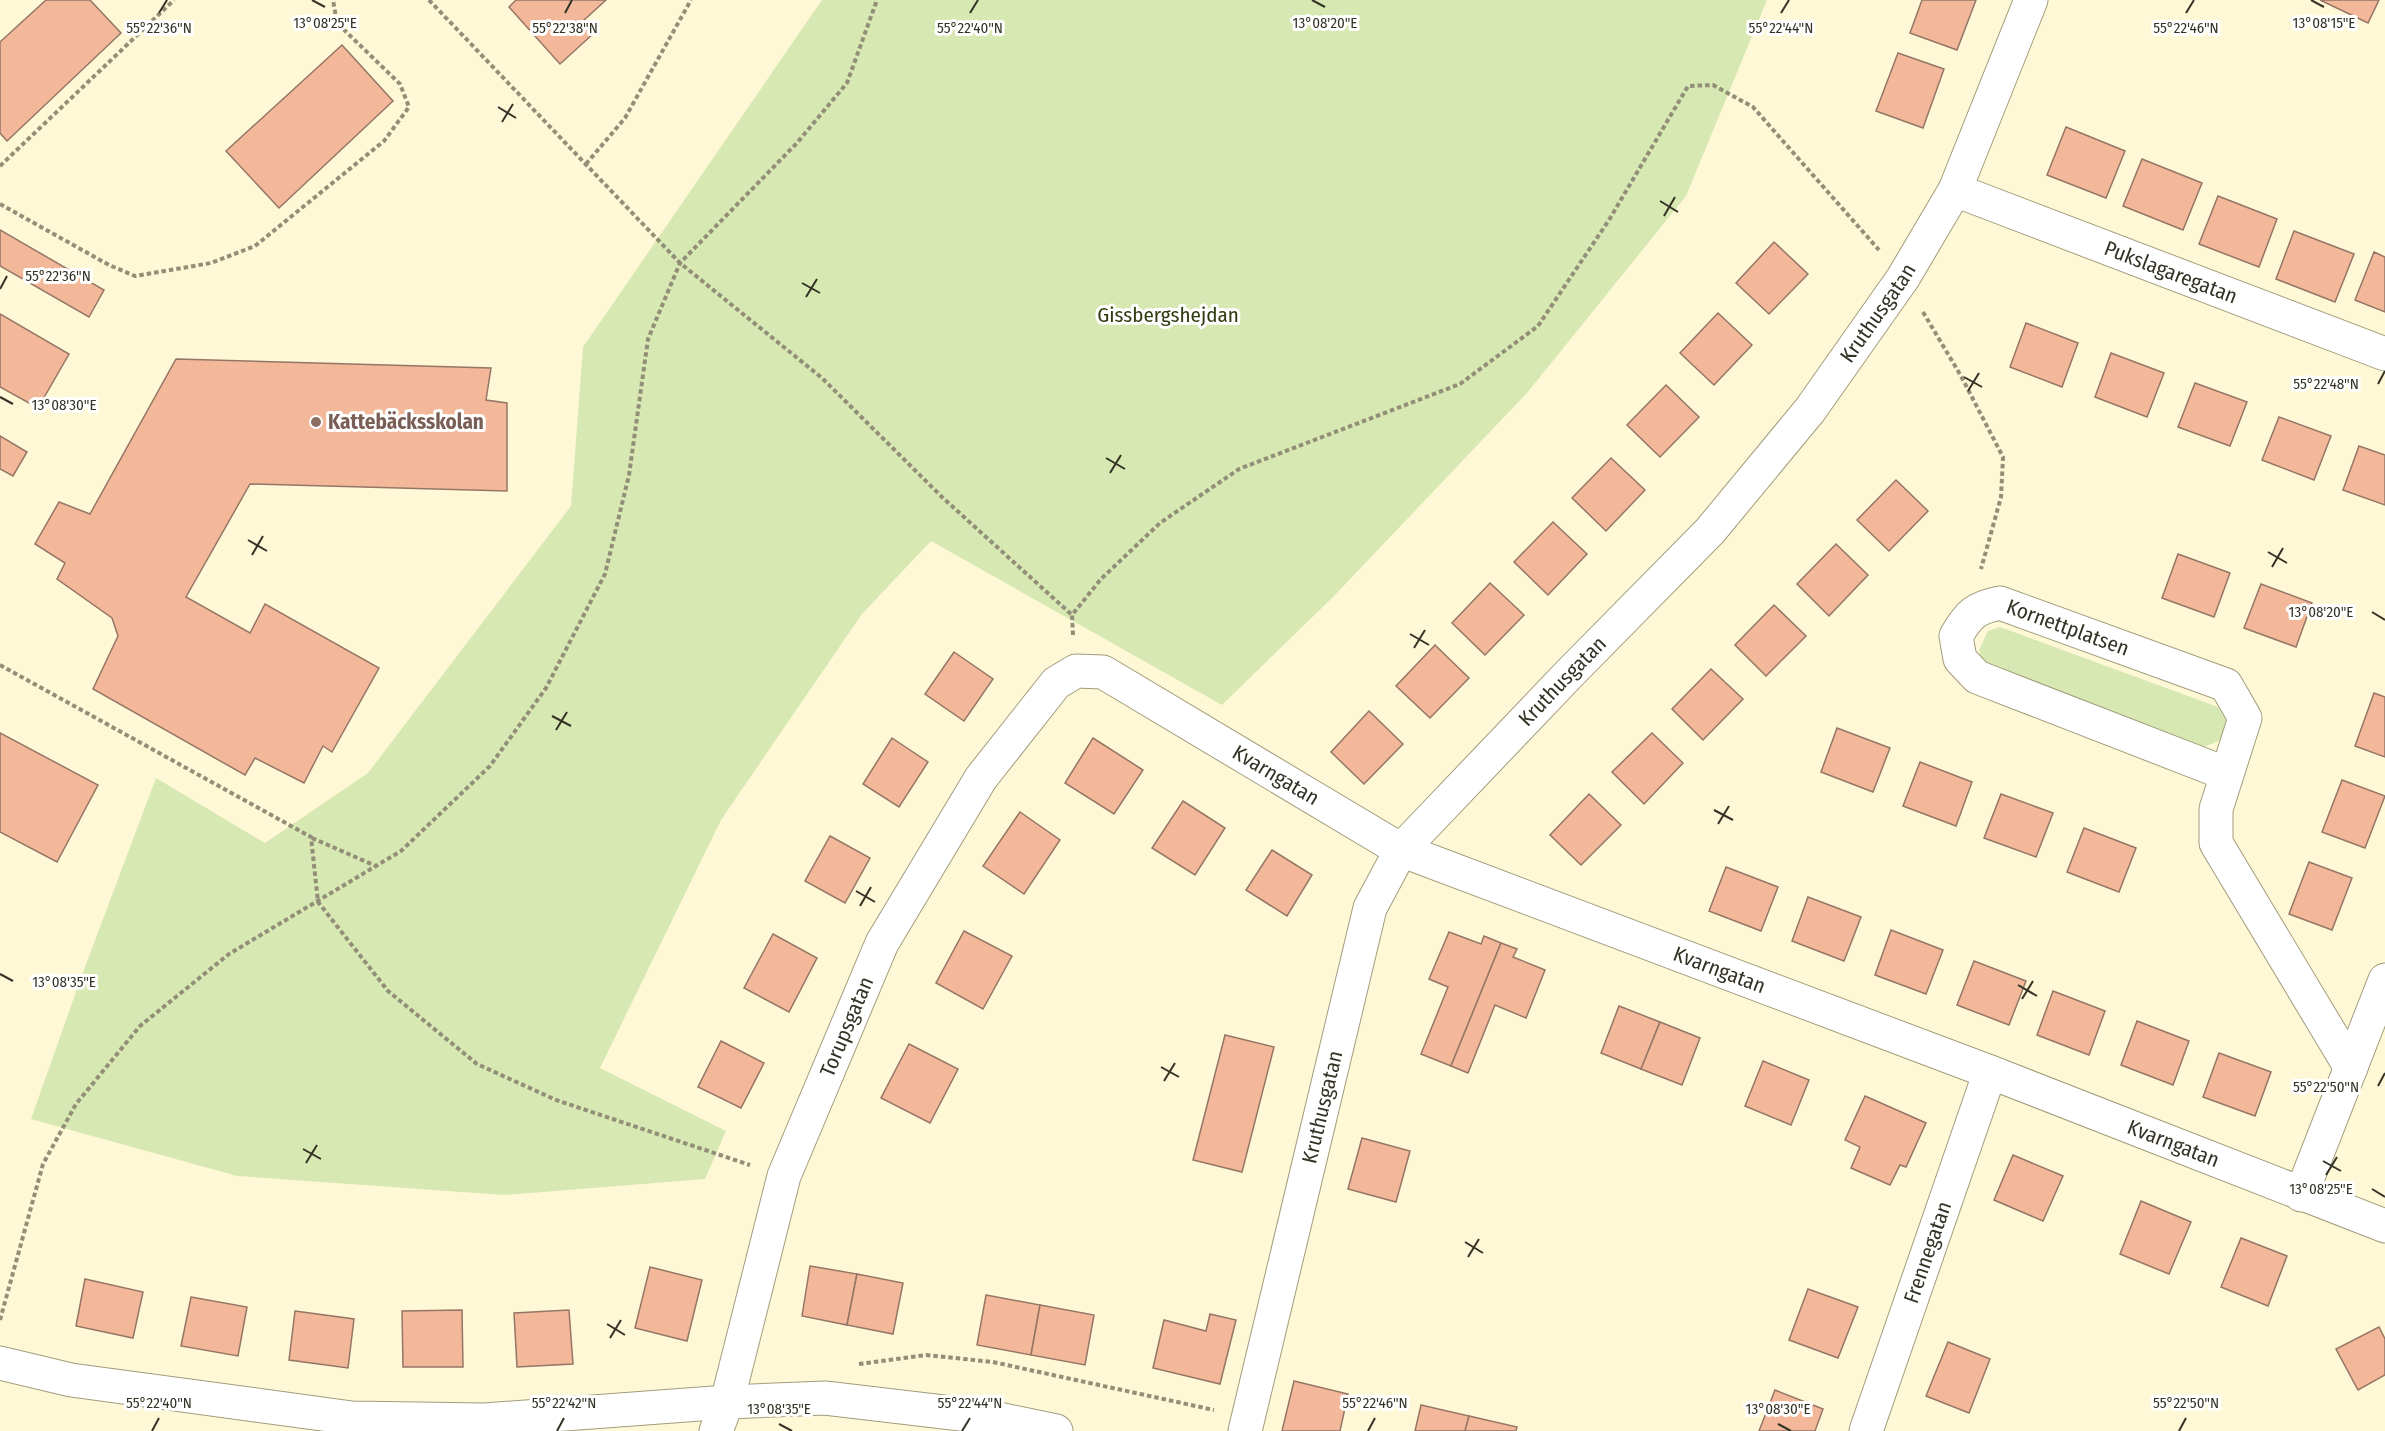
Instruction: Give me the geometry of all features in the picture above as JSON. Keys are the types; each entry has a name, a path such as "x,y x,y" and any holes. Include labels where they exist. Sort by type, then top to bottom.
{"street":[{"name":"Kruthusgatan","path":"1245,1431 1370,908 1401,850 1710,531 1810,410 1903,278 1955,190 2031,0"},
{"name":"Pukslagaregatan","path":"1955,190 2385,354"},
{"name":"Kornettplatsen","path":"2228,774 1977,677 1960,659 1956,636 1966,619 1980,607 2000,603 2226,685 2245,717 2228,774 2216,809 2216,843 2351,1068"},
{"name":"Kvarngatan","path":"1076,671 1103,672 1401,850 1990,1072 2385,1226"},
{"name":"Torupsgatan","path":"722,1417 784,1176 882,943 981,778 1056,683 1076,671"},
{"path":"2301,1195 2385,980"},
{"name":"Frennegatan","path":"1866,1431 1990,1072"},
{"path":"0,1363 71,1380 352,1418 484,1420 722,1417 825,1398 994,1418 1056,1431"}],"path":[{"path":"0,166 174,0"},
{"path":"0,204 108,265 135,276 211,263 255,246 384,141 409,107 400,84 337,23 333,0"},
{"path":"429,0 680,263 822,378 943,498 1072,615"},
{"path":"586,164 625,118 691,0"},
{"path":"0,1320 43,1164 76,1104 140,1026 229,954 401,851 490,766 546,688 605,574 629,475 648,339 680,263 797,142 847,83 878,0"},
{"path":"1076,671 1072,615 1101,579 1160,523 1239,468 1460,384 1538,326 1609,220 1688,86 1713,86 1753,107 1903,278 1961,376 2003,457 2001,497 1981,570 1980,607"},
{"path":"0,665 311,837 376,866"},
{"path":"311,837 318,902 388,991 477,1064 556,1100 784,1176"}],"green space":[{"name":"Gissbergshejdan","path":"822,0 1767,0 1686,196 1527,393 1334,596 1222,705 931,541 862,614 721,820 600,1068 726,1131 705,1179 504,1195 237,1176 31,1119 156,778 265,843 368,773 571,506 583,347"},
{"path":"2000,627 2218,707 2228,722 2221,740 2204,747 1983,664 1979,650 1988,631"}],"building":[{"path":"46,0 90,0 121,33 7,141 0,133 0,42"},
{"path":"516,0 606,0 583,21 594,33 560,64 509,7"},
{"path":"1922,0 1976,0 1957,50 1910,33"},
{"path":"2320,0 2379,0 2368,23"},
{"path":"342,45 393,101 279,208 226,151"},
{"path":"1898,53 1944,69 1923,128 1876,111"},
{"path":"2066,127 2125,151 2106,198 2047,175"},
{"path":"2142,159 2202,183 2183,230 2123,206"},
{"path":"2218,196 2277,219 2259,267 2199,244"},
{"path":"0,230 104,290 89,317 0,266"},
{"path":"2294,231 2354,254 2335,302 2276,279"},
{"path":"1774,242 1808,274 1769,314 1736,283"},
{"path":"2374,252 2385,257 2385,312 2355,300"},
{"path":"1718,313 1752,345 1714,385 1680,353"},
{"path":"0,314 69,354 38,408 0,387"},
{"path":"2026,323 2078,343 2062,387 2010,367"},
{"path":"2111,353 2164,373 2147,417 2095,397"},
{"path":"176,359 491,368 486,400 507,403 507,491 250,484 186,597 250,633 265,604 379,668 332,752 323,746 304,783 255,758 245,775 93,689 118,636 112,618 57,579 65,563 35,544 59,502 90,514"},
{"path":"2195,383 2247,402 2230,446 2178,427"},
{"path":"1666,385 1699,417 1660,457 1627,425"},
{"path":"2279,417 2331,436 2314,480 2262,460"},
{"path":"0,436 27,452 13,476 0,469"},
{"path":"2359,446 2385,455 2385,505 2343,490"},
{"path":"1611,458 1645,490 1606,531 1572,498"},
{"path":"1896,480 1928,511 1889,551 1857,520"},
{"path":"1553,522 1587,554 1548,595 1514,562"},
{"path":"1836,544 1868,575 1829,616 1797,584"},
{"path":"2178,554 2230,573 2214,617 2162,598"},
{"path":"1490,583 1524,615 1485,655 1452,623"},
{"path":"2261,584 2312,603 2296,647 2244,628"},
{"path":"1774,605 1806,636 1766,676 1735,645"},
{"path":"1435,645 1469,678 1430,718 1396,686"},
{"path":"954,652 993,679 964,721 925,694"},
{"path":"1711,669 1743,699 1703,740 1672,709"},
{"path":"2374,693 2385,697 2385,757 2355,746"},
{"path":"1369,711 1403,744 1364,784 1331,752"},
{"path":"1837,728 1890,748 1873,792 1821,772"},
{"path":"0,733 98,785 57,862 0,832"},
{"path":"1652,733 1683,763 1644,804 1612,772"},
{"path":"892,738 928,762 899,807 863,784"},
{"path":"1093,738 1143,770 1114,814 1065,783"},
{"path":"1920,762 1972,782 1956,826 1903,806"},
{"path":"2342,780 2385,796 2365,848 2322,832"},
{"path":"1589,794 1621,825 1581,865 1550,835"},
{"path":"2001,794 2053,813 2036,857 1984,838"},
{"path":"1183,801 1225,828 1195,875 1152,848"},
{"path":"1020,812 1060,840 1024,894 983,866"},
{"path":"2084,828 2136,848 2119,892 2067,872"},
{"path":"830,836 870,858 845,903 805,881"},
{"path":"1272,850 1312,875 1287,916 1246,890"},
{"path":"2309,862 2352,878 2332,930 2289,914"},
{"path":"1726,867 1778,887 1761,931 1709,911"},
{"path":"1808,897 1861,917 1844,961 1792,941"},
{"path":"1891,930 1943,950 1926,994 1875,975"},
{"path":"964,931 1012,956 983,1009 936,983"},
{"path":"1449,932 1481,944 1484,936 1501,943 1451,1066 1421,1054 1448,987 1429,979"},
{"path":"773,934 817,958 789,1012 744,988"},
{"path":"1501,943 1517,949 1513,957 1545,970 1526,1018 1495,1005 1468,1073 1451,1066"},
{"path":"1974,961 2026,981 2009,1025 1957,1005"},
{"path":"2053,991 2105,1011 2089,1055 2037,1035"},
{"path":"1619,1006 1660,1022 1641,1069 1601,1053"},
{"path":"2137,1021 2189,1041 2173,1085 2121,1065"},
{"path":"1660,1022 1700,1038 1682,1085 1641,1069"},
{"path":"1225,1035 1274,1047 1242,1172 1193,1160"},
{"path":"721,1041 764,1063 741,1108 698,1087"},
{"path":"909,1044 958,1069 930,1123 881,1098"},
{"path":"2219,1053 2271,1072 2255,1116 2203,1097"},
{"path":"1763,1061 1809,1080 1791,1125 1745,1106"},
{"path":"1865,1096 1926,1123 1906,1167 1900,1165 1890,1185 1851,1168 1860,1147 1845,1140"},
{"path":"1362,1138 1410,1151 1396,1202 1348,1189"},
{"path":"2013,1155 2063,1176 2043,1221 1994,1200"},
{"path":"2141,1201 2191,1222 2169,1274 2120,1254"},
{"path":"2241,1238 2287,1256 2268,1306 2221,1287"},
{"path":"810,1266 857,1274 847,1325 802,1316"},
{"path":"650,1267 702,1280 687,1341 635,1328"},
{"path":"857,1274 903,1283 893,1334 847,1325"},
{"path":"85,1279 143,1292 133,1338 76,1326"},
{"path":"1808,1289 1858,1307 1838,1358 1789,1340"},
{"path":"986,1295 1040,1305 1031,1355 977,1345"},
{"path":"191,1297 247,1307 238,1356 181,1346"},
{"path":"1040,1305 1094,1315 1085,1365 1031,1355"},
{"path":"462,1310 463,1367 403,1367 402,1311"},
{"path":"569,1310 573,1364 517,1367 514,1313"},
{"path":"295,1311 354,1319 348,1368 289,1360"},
{"path":"1210,1314 1236,1320 1220,1384 1153,1368 1164,1320 1206,1331"},
{"path":"2379,1327 2385,1339 2385,1375 2358,1390 2336,1349"},
{"path":"1948,1342 1990,1359 1969,1413 1926,1396"},
{"path":"1294,1381 1348,1394 1340,1431 1282,1431"},
{"path":"1775,1390 1823,1409 1815,1431 1759,1431"},
{"path":"1421,1405 1469,1416 1465,1431 1415,1431"},
{"path":"1469,1416 1517,1427 1516,1431 1465,1431"}],"place":[{"name":"Kattebäcksskolan","path":"316,422"}]}
